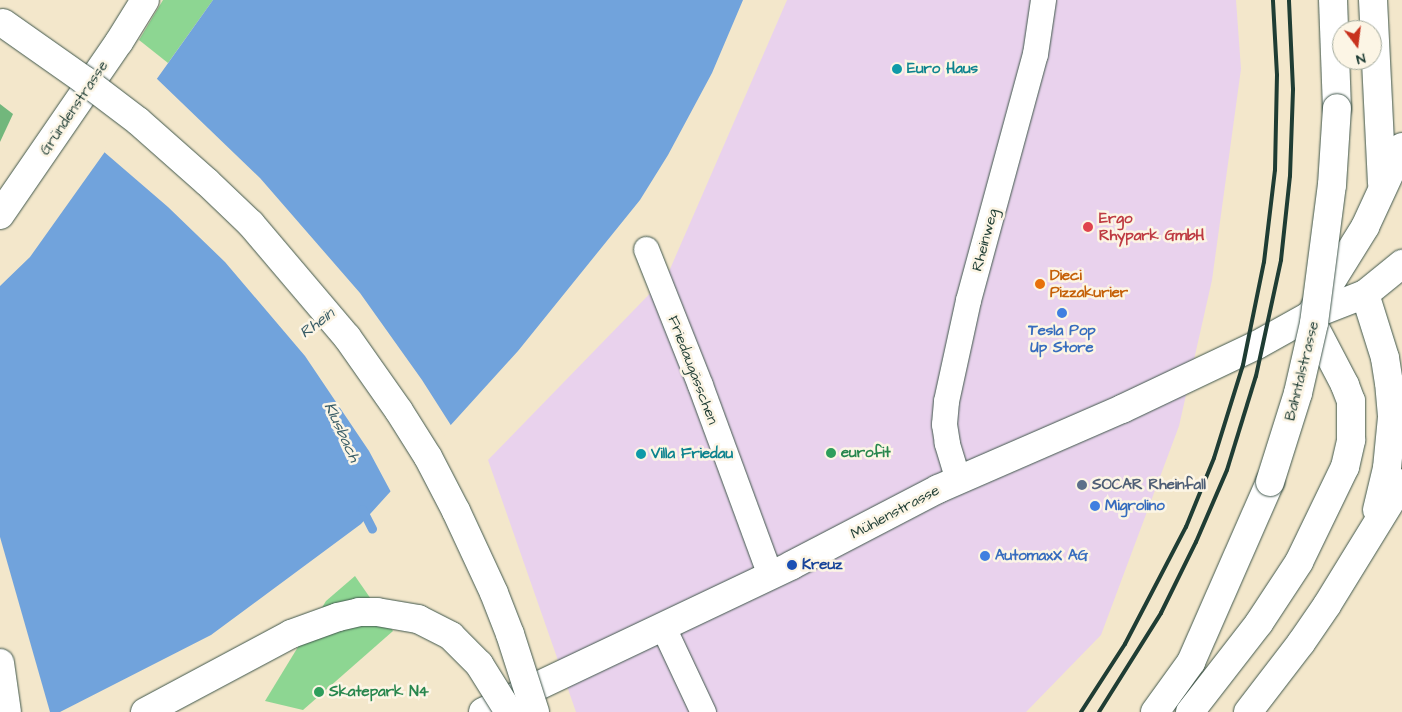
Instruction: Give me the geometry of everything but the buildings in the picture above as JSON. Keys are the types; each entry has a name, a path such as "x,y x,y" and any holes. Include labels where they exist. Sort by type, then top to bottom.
{"main road":[{"name":"Gründenstrasse","path":"0,215 119,42 145,0"},
{"name":"Bahntalstrasse","path":"1155,712 1191,662 1270,482 1298,393 1314,323 1332,185 1337,108 1333,0"},
{"path":"1373,0 1382,186"},
{"path":"3,23 138,121 207,182 250,224 347,337 399,411 428,457 456,512 507,626 535,712"},
{"path":"1190,712 1259,623 1299,562 1344,467 1351,440 1351,401 1345,385 1309,316 1365,227 1382,186 1402,147"},
{"name":"Mühlenstrasse","path":"484,712 664,627 958,480 1122,409 1257,345 1309,316 1365,294 1402,264"},
{"path":"1365,294 1385,358 1390,382 1392,417 1387,468 1372,531"},
{"path":"1248,712 1301,643 1402,483"},
{"path":"145,712 291,634 338,617 359,612 377,612 418,619 451,636 480,664 509,712"},
{"path":"0,663 7,712"}],"street":[{"name":"Rheinweg","path":"958,480 946,433 946,401 968,300 1034,54 1043,0"},
{"name":"Friedaugässchen","path":"646,250 700,384 770,575"},
{"path":"664,627 703,712"}],"shaded area":[{"path":"787,0 1236,0 1241,69 1212,280 1179,426 1101,635 1026,712 576,712 488,460 667,276"}],"green space":[{"path":"163,0 213,0 168,63 139,40"},
{"path":"0,104 13,114 0,142"},
{"path":"355,576 393,631 303,710 265,701 326,601"}],"water":[{"name":"Rhein","path":"213,0 743,0 712,73 668,155 640,200 518,351 361,524 211,635 60,712 0,712 0,286 30,257"}],"pier":[{"path":"155,77 260,178 360,293 422,380 452,427 392,494 369,451 305,356 225,262 168,207 103,151"},
{"path":"0,537 50,712 0,712"}],"waterway":[{"name":"Klusbach","path":"362,509 372,529"}],"railway":[{"path":"1081,712 1125,644 1186,527 1214,458 1243,365 1264,262 1275,170 1277,75 1273,0"},
{"path":"1099,712 1161,613 1196,542 1227,470 1256,376 1281,260 1290,176 1293,89 1289,0"}],"place":[{"name":"Euro Haus","path":"897,69"},
{"name":"Ergo Rhypark GmbH","path":"1088,227"},
{"name":"Dieci Pizzakurier","path":"1040,284"},
{"name":"Tesla Pop Up Store","path":"1062,313"},
{"name":"eurofit","path":"831,453"},
{"name":"Villa Friedau","path":"641,454"},
{"name":"SOCAR Rheinfall","path":"1082,485"},
{"name":"Migrolino","path":"1095,506"},
{"name":"AutomaxX AG","path":"985,556"},
{"name":"Kreuz","path":"792,565"},
{"name":"Skatepark N4","path":"319,692"}]}
